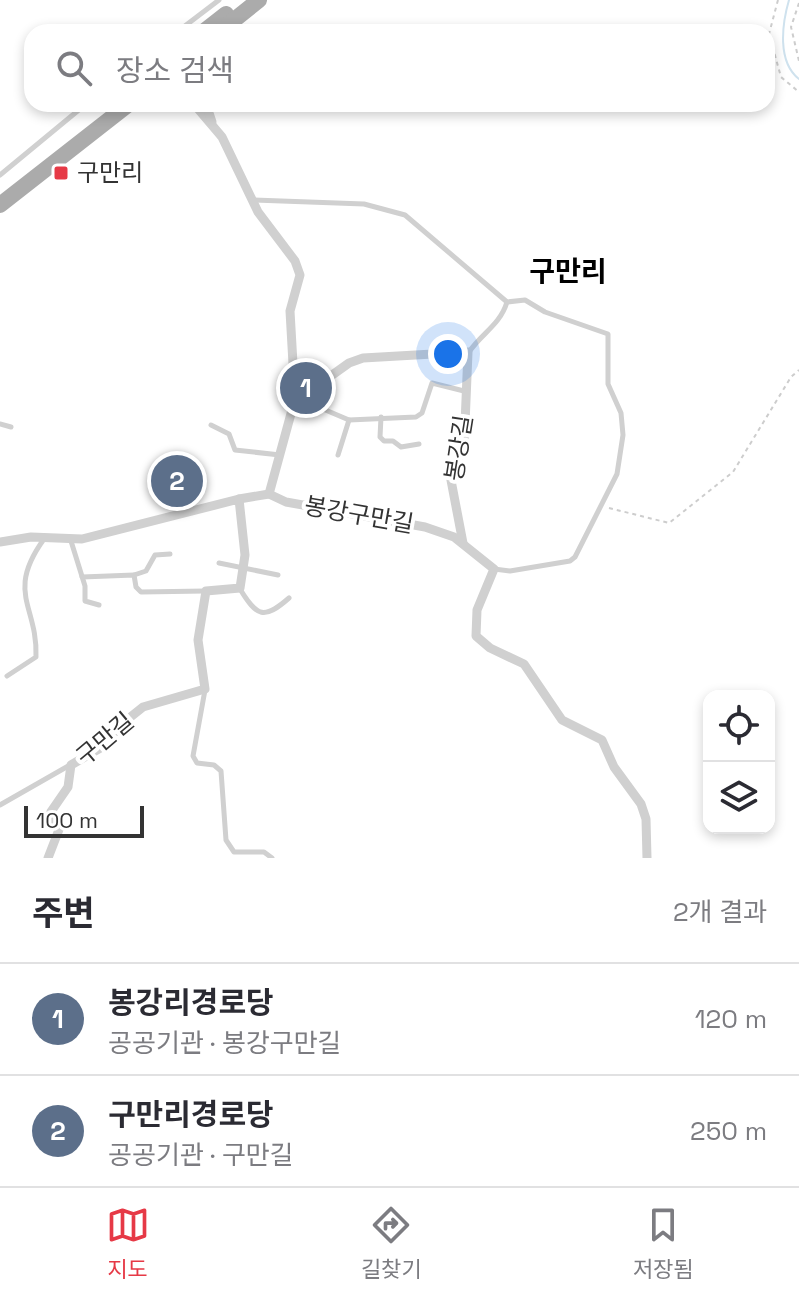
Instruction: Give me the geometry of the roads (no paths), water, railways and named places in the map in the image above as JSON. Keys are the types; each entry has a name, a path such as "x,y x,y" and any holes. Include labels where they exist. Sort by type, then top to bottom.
{"main road":[{"path":"213,24 243,0"},
{"path":"229,24 259,0"},
{"path":"0,192 102,112"},
{"path":"0,205 119,112"}],"street":[{"name":"봉강구만길","path":"201,112 213,125 252,200 298,268 290,311 295,399 269,494 286,502 425,527 463,543 494,569"},
{"path":"209,112 213,125"},
{"path":"295,399 308,403 338,369 363,358 468,352"},
{"name":"봉강길","path":"463,543 450,475 464,448 468,352"},
{"path":"0,542 21,537 71,541 269,494"},
{"path":"205,689 198,640 206,591 240,588 244,569 239,499"},
{"path":"494,569 477,610 476,636 490,648 524,664 562,720 602,740 614,767 641,804 646,819 647,858"},
{"name":"구만길","path":"48,858 60,827 48,816 68,787 71,765 102,747 123,723 143,707 205,689"}],"lane":[{"path":"188,24 219,0"},
{"path":"0,175 76,112"},
{"path":"252,200 364,204 405,215 507,302 525,300 545,312 608,334 608,384 621,413 623,435 617,474 570,561 510,571 494,569"},
{"path":"468,352 481,335 502,318 507,302"},
{"path":"308,403 349,420 422,413 432,383 464,391"},
{"path":"381,417 380,437 384,441 393,441 401,447 419,444"},
{"path":"338,455 349,420"},
{"path":"0,424 11,427"},
{"path":"211,425 229,434 235,450 281,455"},
{"path":"7,676 36,657 24,582 31,560 45,538"},
{"path":"71,541 82,577 85,601 99,605"},
{"path":"82,577 134,575 146,571 155,555 170,554"},
{"path":"219,563 278,575"},
{"path":"134,575 136,587 141,592 206,591"},
{"path":"240,588 252,607 263,614 270,613 289,598"},
{"path":"205,689 201,726 193,756 197,763 214,765 221,771 226,840 234,852 264,852 272,858"},
{"path":"0,805 71,765"}],"waterway":[{"path":"789,0 783,31 784,53 792,72 799,79"}],"place":[{"name":"구만리","path":"61,173"},
{"name":"봉강리경로당","path":"306,388"},
{"name":"구만리경로당","path":"177,481"}],"district":[{"name":"구만리","path":"568,271"}]}
